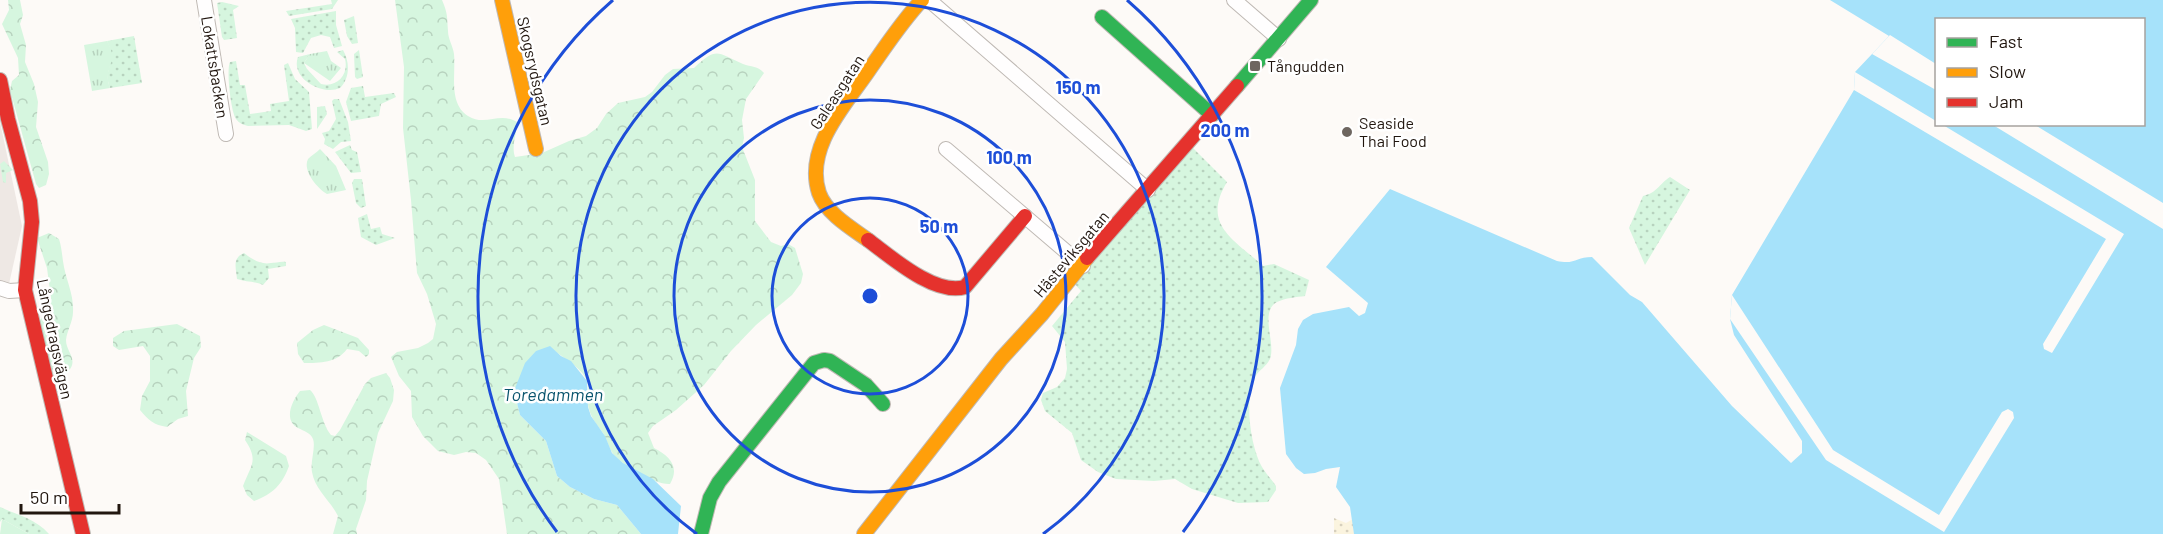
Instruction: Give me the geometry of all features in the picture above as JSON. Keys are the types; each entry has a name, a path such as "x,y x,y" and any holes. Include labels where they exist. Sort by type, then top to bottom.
{"street":[{"name":"Lokattsbacken","path":"204,0 226,134"},
{"name":"Skogsrydsgatan","path":"502,0 536,149"},
{"name":"Galeasgatan","path":"922,0 845,103 827,134 818,159 817,173 822,199 838,217 899,262 951,291 965,287 1025,216"},
{"path":"929,0 1148,190"},
{"path":"1234,0 1278,39"},
{"name":"Hästeviksgatan","path":"864,534 1001,359 1311,0"},
{"path":"1102,17 1212,115"},
{"name":"Långedragsvägen","path":"0,80 30,201 32,222 25,290 83,534"},
{"path":"946,149 1083,266"},
{"path":"0,288 9,291 25,290"},
{"path":"701,534 710,498 719,482 814,363 830,361 867,386 878,395 883,404"}],"shaded area":[{"path":"0,122 22,226 9,284 4,285 0,281"}],"green space":[{"path":"8,0 20,0 23,15 20,24 26,45 25,62 38,102 36,127 48,162 49,174 46,185 39,188 10,90 12,81 19,75 18,58 2,24 9,10"},
{"path":"331,0 338,0 332,9 289,16 286,11 332,4"},
{"path":"395,0 442,0 454,54 454,88 458,104 468,116 475,119 504,118 517,122 515,157 542,153 586,136 597,128 606,114 618,103 645,97 673,69 694,68 712,54 722,54 764,73 746,99 742,120 744,138 742,147 755,180 755,221 771,242 781,246 788,244 795,248 803,274 801,283 792,295 756,325 731,351 704,385 676,410 653,426 648,433 654,448 669,458 674,467 670,484 640,474 613,454 590,412 587,381 576,367 550,347 514,391 520,415 546,441 557,476 570,487 594,499 617,505 641,534 507,534 499,479 486,460 476,453 466,452 454,455 438,451 423,436 412,417 411,391 399,376 391,357 397,352 418,348 428,343 433,339 436,324 427,294 417,273 403,128 404,67"},
{"path":"217,3 239,6 233,10 237,38 224,40 222,37"},
{"path":"336,11 336,25 342,46 334,48 330,37 321,35 311,38 303,53 296,52 295,28 291,19"},
{"path":"354,16 358,43 352,44 347,36 344,20"},
{"path":"134,36 142,83 110,88 108,75 111,55 107,41"},
{"path":"107,41 112,55 108,75 110,88 92,91 84,45"},
{"path":"343,50 348,70 346,80 340,88 333,90 317,87 303,78 299,72 298,57 310,54 304,63 321,84 337,82 343,75 346,65 345,59 337,52"},
{"path":"359,50 363,77 357,79 354,54"},
{"path":"327,51 331,61 341,68 330,81 304,63 310,54"},
{"path":"236,61 240,85 245,85 250,114 271,111 270,104 289,101 284,65 288,63 295,79 309,92 312,129 306,131 289,125 248,126 238,122 232,108 229,82 230,62"},
{"path":"363,86 365,97 394,93 396,97 381,104 379,116 351,121 346,102 351,88"},
{"path":"339,99 348,122 351,141 341,142 333,149 324,144 325,139 322,133 329,131 336,119 332,101"},
{"path":"325,106 327,114 317,129 317,107"},
{"path":"350,145 352,150 357,152 361,172 351,173 335,152"},
{"path":"1193,148 1227,182 1220,197 1218,209 1219,220 1224,230 1263,266 1274,264 1309,280 1305,296 1277,302 1272,307 1268,320 1270,359 1255,377 1252,386 1249,409 1254,447 1262,467 1276,486 1268,502 1238,503 1192,489 1175,479 1154,481 1116,479 1098,472 1081,460 1072,433 1045,411 1041,400 1043,393 1057,387 1065,378 1067,369 1065,342 1052,326 1081,291 1073,282"},
{"path":"320,149 336,166 346,190 327,194 312,179 307,169 308,159"},
{"path":"4,161 13,170 6,173 6,183 3,182 0,164"},
{"path":"1670,177 1690,190 1645,265 1629,228 1643,196 1655,191"},
{"path":"354,179 362,179 366,206 361,208 356,203 352,183"},
{"path":"367,214 371,229 380,227 382,234 395,238 376,245 361,237 358,218"},
{"path":"49,233 59,239 73,306 66,340 72,362 62,377 54,376 39,323 51,299 47,268 37,238"},
{"path":"244,253 260,262 286,262 286,266 268,269 269,278 263,285 237,279 236,261"},
{"path":"177,324 200,336 201,347 194,358 186,391 188,416 178,419 167,427 152,422 140,410 142,396 150,381 150,356 143,346 119,350 113,346 113,338 124,331"},
{"path":"324,325 358,338 369,350 369,354 366,357 359,351 347,349 333,360 304,363 298,354 297,343 313,330"},
{"path":"386,373 394,390 393,401 378,433 367,481 366,500 356,529 357,534 333,534 338,516 319,490 314,478 313,439 309,434 293,425 290,410 300,391 310,390 316,398 328,430 331,435 335,436 365,384 371,378"},
{"path":"247,432 286,456 289,466 276,488 254,501 247,495 243,486 253,458 245,440"},
{"path":"0,507 33,521 49,534 29,534 2,519 0,522"},
{"path":"2,519 29,534 0,534"}],"sand":[{"path":"1334,518 1346,523 1353,519 1354,534 1334,534"}],"water":[{"path":"1830,0 2163,0 2163,534 1354,534 1350,507 1336,487 1340,467 1304,474 1296,468 1286,454 1280,388 1296,345 1298,329 1303,320 1313,314 1349,307 1359,316 1365,313 1368,303 1326,267 1390,189 1557,261 1568,262 1592,257 1630,295 1642,302 1732,406 1791,463 1802,453 1802,441 1734,335 1730,319 1732,295 1854,90 1855,72 1889,36"},
{"name":"Toredammen","path":"550,346 571,361 587,381 588,407 591,416 605,436 612,453 623,463 653,479 681,506 678,534 641,534 617,505 594,499 570,487 557,476 546,441 520,415 514,391 525,363 536,351"}],"pier":[{"path":"1890,35 1935,63 1935,89 1872,54"},
{"path":"1855,72 1935,120 1935,126 1945,126 2124,234 2052,353 2044,349 2043,344 2106,239 1854,90"},
{"path":"1995,126 2037,126 2163,203 2163,229"},
{"path":"1732,295 1833,450 1939,515 2002,412 2008,409 2013,412 2014,418 1944,532 1826,460 1730,319"}],"traffic: fast":[{"path":"1237,86 1311,0"},
{"path":"1102,17 1212,115"},
{"path":"701,534 710,498 719,482 814,363 830,361 866,385 883,404"}],"traffic: slow":[{"path":"502,0 536,149"},
{"path":"868,240 840,220 822,200 816,176 817,159 822,143 839,112 894,34 922,0"},
{"path":"864,534 1001,359 1042,314 1087,258"}],"traffic: jam":[{"path":"0,80 30,201 32,222 25,290 83,534"},
{"path":"1087,258 1237,86"},
{"path":"868,240 927,281 940,286 965,287 1025,216"}],"place":[{"name":"Tångudden","path":"1255,66"},
{"name":"Seaside Thai Food","path":"1347,132"}]}
